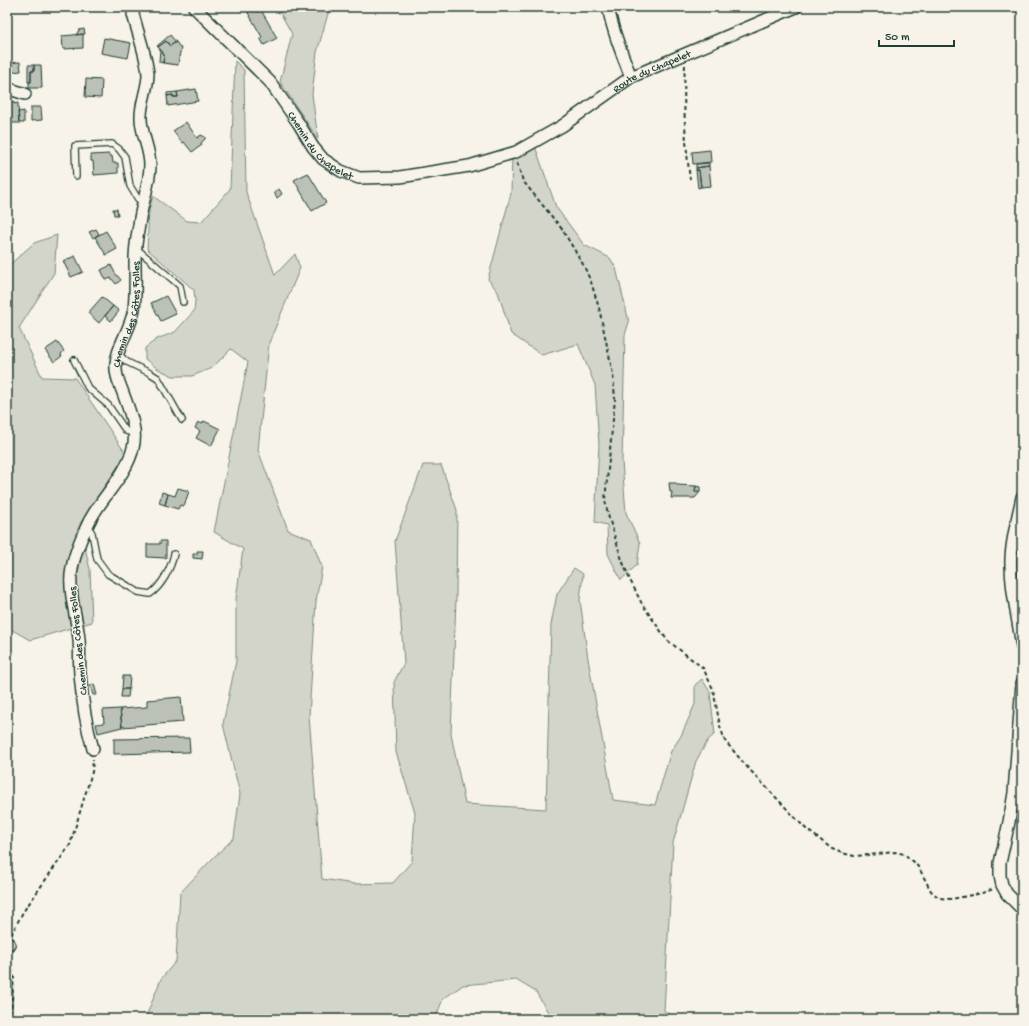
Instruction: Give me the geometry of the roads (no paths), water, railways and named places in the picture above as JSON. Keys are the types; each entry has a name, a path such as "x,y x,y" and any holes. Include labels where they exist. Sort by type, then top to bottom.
{"street":[{"name":"Chemin des Côtes Folles","path":"93,749 87,728 80,673 79,639 70,590 71,574 75,555 87,525 129,460 134,447 135,433 132,419 116,376 116,362 131,322 134,308 136,248 150,165 142,128 141,115 147,87 148,74 133,14 134,7"},
{"name":"Chemin du Chapelet","path":"194,7 270,82 313,147 323,159 342,172 359,178 400,177 469,166 516,152"},
{"path":"608,7 611,23 631,77"},
{"name":"Route du Chapelet","path":"516,152 562,126 631,77 796,7"},
{"path":"7,88 25,94"},
{"path":"1022,497 1012,540 1011,559 1012,580 1022,647"},
{"path":"1022,683 1014,793 1000,864 1002,885 1007,894 1022,909"}],"lane":[{"path":"76,176 75,146 112,144 119,149 125,157 130,186 138,199 143,201"},
{"path":"136,248 180,286 183,302"},
{"path":"118,354 127,362 158,378 182,420"},
{"path":"74,360 88,388 108,405 126,431 135,433"},
{"path":"87,525 92,533 97,559 108,574 138,592 150,594 158,589 172,562 174,554"}]}
